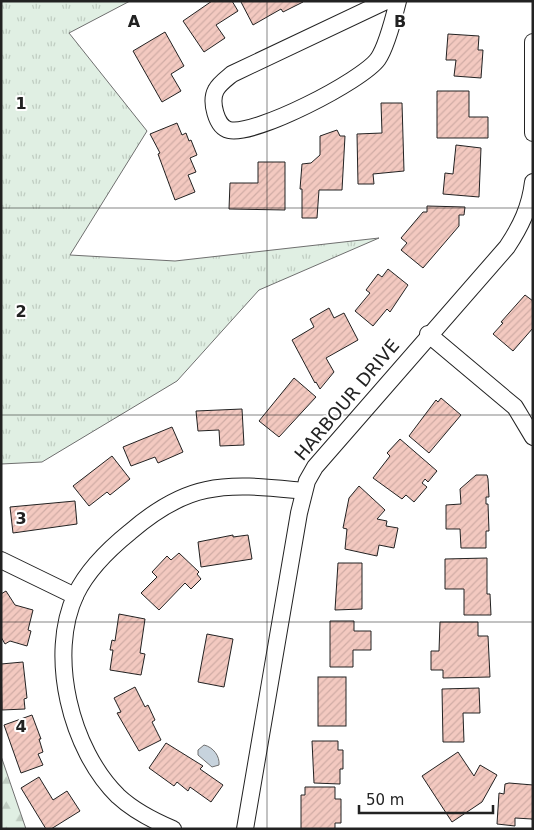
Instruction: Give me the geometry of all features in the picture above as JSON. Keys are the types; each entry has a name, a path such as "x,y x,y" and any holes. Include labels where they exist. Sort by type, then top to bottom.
{"street":[{"path":"386,1 232,74 215,92 213,101 221,125 227,130 236,131 255,126 315,101 360,76 379,57 398,1"},
{"path":"533,42 533,134"},
{"name":"HARBOUR DRIVE","path":"245,829 304,491 315,467 518,231 531,198 533,182"},
{"path":"428,334 515,407 533,437"},
{"path":"173,829 145,816 118,796 98,771 84,745 72,715 64,667 66,633 75,596 85,579 116,543 144,520 177,500 206,490 220,488 304,491"},
{"path":"1,560 75,596"}],"green space":[{"path":"1,1 130,1 69,33 147,131 70,255 175,261 379,238 259,290 177,381 42,462 1,464"},
{"path":"1,756 26,829 1,829"}],"shaded area":[{"path":"204,745 215,752 219,765 212,767 198,755 198,750"}],"building":[{"path":"212,1 232,1 238,11 216,25 225,38 204,52 183,21"},
{"path":"242,1 303,2 283,12 281,9 253,25"},
{"path":"165,32 184,66 171,74 181,91 162,102 133,51"},
{"path":"448,34 479,36 478,50 483,50 481,78 454,76 456,60 446,60"},
{"path":"437,91 469,91 469,117 488,117 488,138 437,138"},
{"path":"381,103 402,103 404,171 373,174 374,184 358,184 357,134 382,133"},
{"path":"177,123 182,135 186,133 189,141 191,140 197,155 190,158 196,172 188,175 195,192 175,200 158,154 160,153 150,134"},
{"path":"337,130 340,136 345,136 342,190 319,190 317,218 302,218 302,189 300,189 302,164 311,163 320,155 320,136"},
{"path":"456,145 481,148 479,197 443,194 445,173 453,174"},
{"path":"258,162 285,162 285,210 229,209 230,183 258,183"},
{"path":"427,206 465,207 464,215 459,215 459,226 423,268 401,250 407,243 401,238 423,212 427,212"},
{"path":"388,269 408,285 390,312 387,309 373,326 355,311 370,293 366,290 378,274 382,277"},
{"path":"525,295 533,301 533,328 513,351 493,334"},
{"path":"329,308 334,318 344,313 358,340 326,358 334,372 320,389 292,340 314,327 310,319"},
{"path":"294,378 316,397 279,437 259,421"},
{"path":"441,398 461,415 429,453 409,436 436,400 438,402"},
{"path":"242,409 244,445 220,446 219,430 198,431 196,411"},
{"path":"172,427 183,452 158,463 155,457 131,466 123,447"},
{"path":"400,439 437,471 428,482 425,479 422,483 427,487 414,502 406,495 402,499 373,478 390,456 387,453"},
{"path":"112,456 130,479 110,495 107,492 89,506 73,486"},
{"path":"476,475 487,475 488,479 489,497 486,497 486,504 488,504 489,531 486,531 486,548 461,548 460,529 446,529 446,505 461,504 460,489"},
{"path":"359,486 385,510 377,519 387,521 386,526 398,528 394,548 379,545 377,556 345,549 347,529 343,528 349,498"},
{"path":"75,501 77,524 13,533 10,507"},
{"path":"233,535 233,537 248,535 252,559 201,567 198,542"},
{"path":"179,553 199,572 197,574 201,579 191,589 185,583 159,610 141,593 157,577 152,572 167,556 171,560"},
{"path":"487,558 487,594 490,594 491,615 464,615 464,589 445,589 445,559"},
{"path":"338,563 362,563 362,609 335,610"},
{"path":"6,591 15,605 33,610 28,630 31,631 27,646 10,641 5,644 1,637 1,594"},
{"path":"119,614 145,619 140,653 145,654 141,675 110,670 113,650 110,650 112,640 115,641"},
{"path":"330,621 354,621 354,631 371,631 371,650 353,650 353,667 330,667"},
{"path":"440,622 478,622 478,636 488,636 490,677 443,678 443,670 431,670 431,651 439,651"},
{"path":"207,634 233,639 224,687 198,682"},
{"path":"23,662 27,698 24,699 25,709 2,710 1,664"},
{"path":"318,677 346,677 346,726 318,726"},
{"path":"135,687 145,707 148,705 155,720 152,722 161,740 139,751 117,713 121,712 114,698"},
{"path":"479,688 480,713 463,713 464,742 443,742 442,689"},
{"path":"32,715 41,739 39,739 43,752 38,754 43,765 21,773 4,725"},
{"path":"312,741 338,741 338,750 343,750 343,769 340,769 340,784 314,783"},
{"path":"166,743 203,766 200,769 223,785 211,802 190,787 188,791 177,782 174,786 149,768"},
{"path":"458,752 474,776 480,765 497,775 482,802 452,822 422,776"},
{"path":"39,777 53,800 67,791 80,811 51,829 46,829 21,788"},
{"path":"505,784 533,785 533,822 532,819 515,818 515,826 497,824 499,793 504,794"},
{"path":"305,787 335,787 335,799 341,799 341,823 335,823 335,829 301,829 301,795 305,795"}]}
